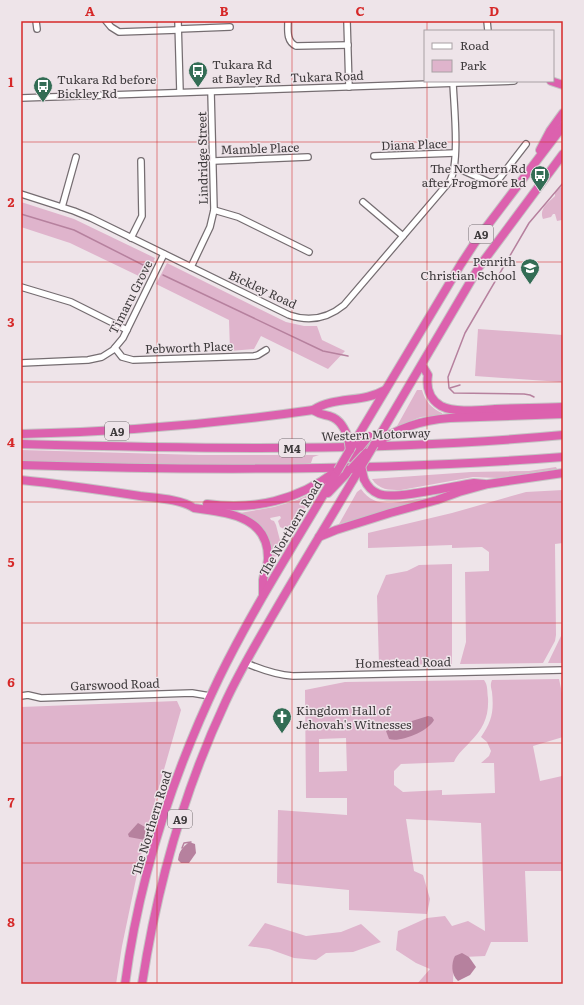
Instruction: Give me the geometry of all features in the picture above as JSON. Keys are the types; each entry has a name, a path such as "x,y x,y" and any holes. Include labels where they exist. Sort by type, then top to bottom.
{"highway":[{"path":"533,165 550,130 563,113"},
{"name":"The Northern Road","path":"126,984 140,907 157,840 175,782 210,696 263,596 338,470 363,436 371,415 465,257 563,126"},
{"path":"533,165 556,143 563,134"},
{"name":"A9","path":"142,984 155,910 170,850 183,809 225,702 246,663 340,502 347,480 374,445 479,267 563,154"},
{"path":"422,365 428,374 427,386 429,393 438,404 446,408 467,410 563,407"},
{"name":"A9","path":"21,434 115,431 184,426 313,410 322,404 369,397 386,390"},
{"path":"313,410 318,414 327,415 338,421 344,428 348,437 350,454 350,469 347,480 321,499"},
{"path":"374,445 389,435 411,425 440,418 563,414"},
{"path":"386,424 363,436 360,447 364,479 372,491 387,496 474,483 488,484"},
{"name":"Western Motorway","path":"21,444 211,448 333,448 444,443 563,435"},
{"path":"350,454 360,447"},
{"name":"M4","path":"21,465 207,470 280,470 432,466 563,457"},
{"path":"350,469 361,462"},
{"path":"21,480 158,498 189,504 195,503 228,506 257,505 277,501 295,495 338,470"},
{"path":"319,538 336,530 488,484 563,473"},
{"path":"189,504 194,508 233,514 243,518 259,531 267,549 268,559 263,579 263,596"}],"street":[{"path":"36,21 37,29"},
{"path":"178,21 180,92"},
{"path":"288,21 289,38 296,46 348,45"},
{"path":"347,21 349,87"},
{"path":"105,25 116,31 123,32 230,27"},
{"name":"Tukara Road","path":"21,98 472,82"},
{"name":"Bickley Road","path":"21,194 91,218 289,315 300,318 317,318 332,313 344,305 447,185 455,167 453,83"},
{"name":"Lindridge Street","path":"191,267 210,227 214,210 212,92"},
{"path":"455,167 489,182 495,182 499,179 526,144"},
{"name":"Diana Place","path":"374,156 455,153"},
{"path":"62,207 76,157"},
{"name":"Mamble Place","path":"214,161 308,157"},
{"path":"131,238 142,216 141,161"},
{"path":"363,202 403,236"},
{"path":"214,210 238,217 308,252"},
{"name":"Timaru Grove","path":"21,363 88,360 102,357 115,348 123,338 164,254"},
{"path":"21,288 71,302 127,330"},
{"name":"Pebworth Place","path":"115,348 122,356 133,360 254,356 266,350"},
{"name":"Homestead Road","path":"246,663 269,673 293,676 563,670"},
{"name":"Garswood Road","path":"21,696 28,695 41,698 192,693 210,696"}],"green space":[{"path":"559,187 563,188 562,220 557,221 555,214 551,217 543,219 543,209 555,196 555,192"},
{"path":"21,202 74,219 155,258 145,279 70,243 21,227"},
{"path":"167,263 286,322 304,326 317,326 322,340 345,351 328,369 261,336 254,349 230,351 229,320 156,284"},
{"path":"478,329 563,335 561,382 475,376"},
{"path":"417,390 422,390 429,404 442,413 442,415 421,417 397,426"},
{"path":"21,450 199,455 319,455 313,457 311,463 299,465 200,466 21,461"},
{"path":"556,467 557,469 498,478 473,477 401,490 381,487 372,479 471,472 529,471"},
{"path":"361,489 372,499 384,503 426,499 339,524 357,492"},
{"path":"563,490 563,543 555,544 556,635 555,641 543,663 460,664 466,642 465,572 489,571 489,552 482,547 452,548 452,545 368,548 368,533 452,513 526,492"},
{"path":"312,493 308,503 293,528 284,529 280,527 278,521 281,518 280,516 270,518 276,525 282,548 277,556 273,557 272,549 262,530 253,520 240,513 274,507 297,500"},
{"path":"452,564 452,664 379,665 377,596 386,575 407,571 419,565"},
{"path":"563,606 563,663 548,663 561,636"},
{"path":"559,679 563,698 563,737 533,746 540,781 562,776 563,780 563,871 525,871 528,942 491,942 485,956 464,957 454,960 453,982 460,984 417,984 430,969 416,963 396,950 398,931 427,918 445,916 452,926 468,921 485,931 481,823 406,819 414,871 423,875 430,899 427,914 349,910 349,890 277,883 278,810 347,815 347,798 306,798 305,690 345,682 484,680 488,698 486,717 482,727 475,737 459,754 454,762 401,764 394,771 394,785 403,792 442,790 442,795 495,793 494,763 481,763 489,756 491,751 487,742 481,737 488,726 491,716 493,705 491,686 492,680","holes":["346,738 347,771 319,772 319,739"]},
{"path":"177,701 181,710 145,836 122,946 116,984 21,984 21,707"},
{"path":"265,923 306,936 341,932 361,924 381,942 353,952 326,953 316,960 294,958 269,949 248,946"}],"shaded area":[{"path":"428,716 432,717 434,720 420,732 407,738 394,740 389,739 386,731 388,727"},
{"path":"138,823 145,827 145,840 129,837 128,834"},
{"path":"189,842 195,844 196,853 189,863 181,863 178,860 179,854"},
{"path":"462,953 469,957 476,967 470,975 458,981 454,976 452,969 453,962 455,956"}],"waterway":[{"path":"534,397 524,394 454,393 449,388 448,377 465,333 529,223 563,183"},
{"path":"21,214 74,230 149,268"},
{"path":"163,275 323,351 348,356"},
{"path":"450,388 460,385"},
{"path":"182,848 184,843 191,842"}],"place":[{"name":"Tukara Rd at Bayley Rd","path":"198,88"},
{"name":"Tukara Rd before Bickley Rd","path":"43,103"},
{"name":"The Northern Rd after Frogmore Rd","path":"540,192"},
{"name":"Penrith Christian School","path":"530,285"},
{"name":"Kingdom Hall of Jehovah's Witnesses","path":"282,734"}]}
